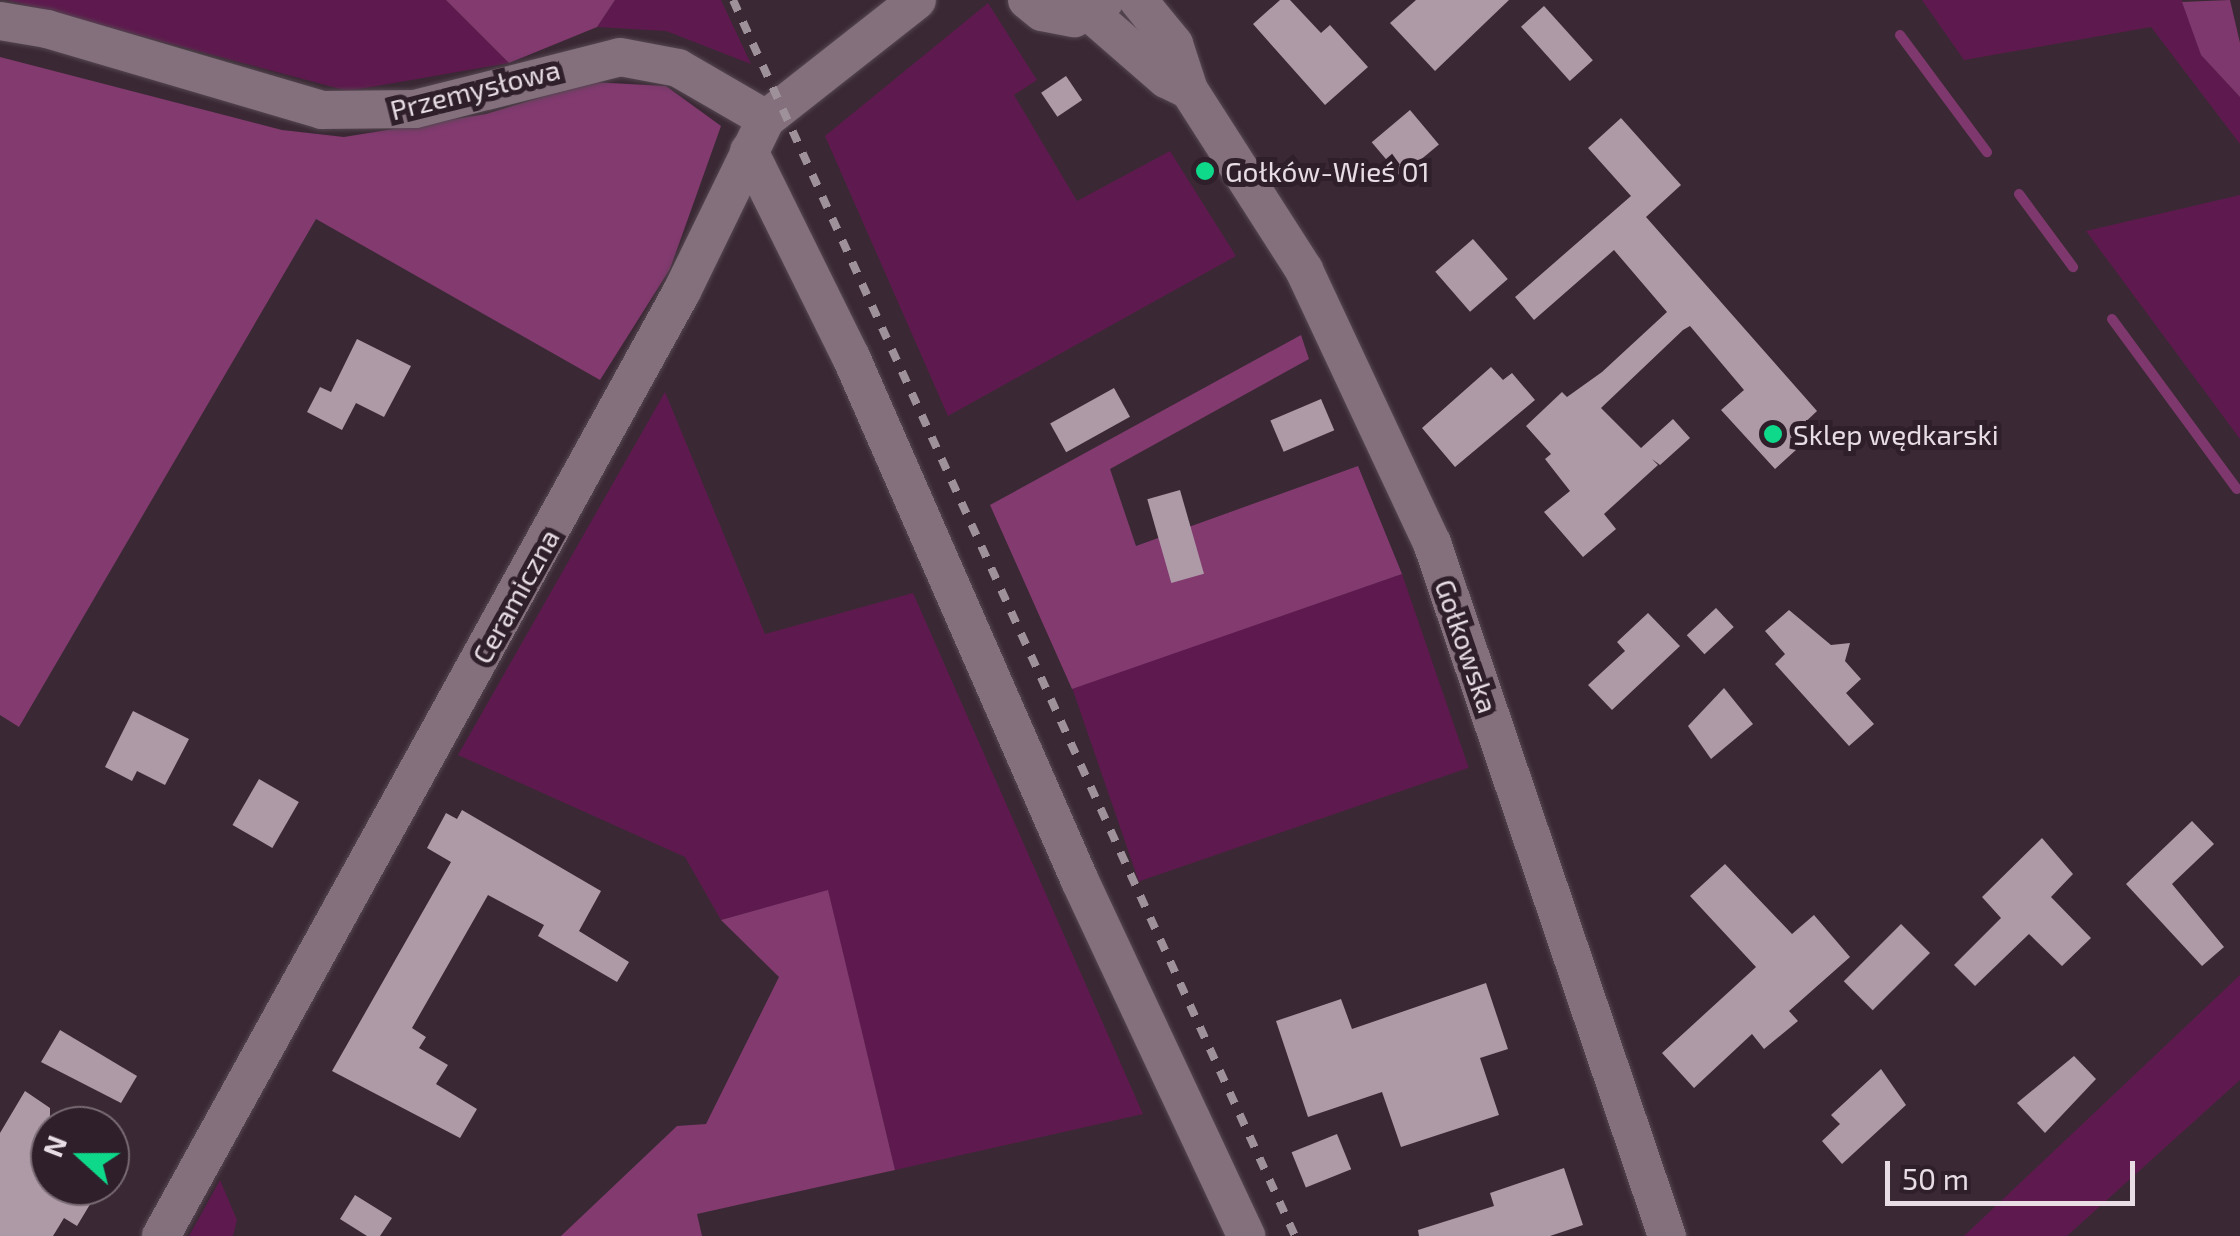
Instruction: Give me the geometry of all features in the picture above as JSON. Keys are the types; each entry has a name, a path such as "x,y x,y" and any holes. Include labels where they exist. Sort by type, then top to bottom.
{"street":[{"name":"Ceramiczna","path":"161,1236 674,308 758,135 917,0"},
{"path":"1027,0 1057,18 1098,6"},
{"name":"Gołkowska","path":"1138,0 1174,44 1190,90 1304,270 1432,543 1667,1236"},
{"name":"Gołkowska","path":"1098,6 1166,80 1190,90"},
{"name":"Przemysłowa","path":"0,21 322,110 415,109 620,57 678,68 758,135"},
{"path":"758,135 1080,881 1246,1236"}],"shaded area":[{"path":"7,0 446,0 509,63 348,91"},
{"path":"446,0 615,0 597,27 509,63"},
{"path":"615,0 721,0 751,64 666,31 597,27"},
{"path":"1922,0 2182,0 2201,55 2240,97 2240,144 2151,27 1964,60"},
{"path":"2230,0 2240,43 2240,97 2201,55 2182,2"},
{"path":"988,3 1037,80 1014,95 1077,201 1170,151 1236,256 948,416 825,136"},
{"path":"0,57 282,130 344,137 486,114 591,82 666,86 721,126 670,269 600,380 316,219 19,727 0,715"},
{"path":"2240,195 2240,439 2086,231"},
{"path":"1301,335 1309,359 1110,469 1136,546 1358,466 1402,574 1072,689 990,505"},
{"path":"665,392 765,634 913,593 1143,1114 895,1170 828,891 721,920 685,857 458,755"},
{"path":"1402,574 1469,768 1139,881 1072,688"},
{"path":"828,890 895,1170 697,1214 702,1236 561,1236 677,1126 706,1124 779,977 721,920"},
{"path":"2240,975 2240,1080 2067,1236 1964,1236"},
{"path":"220,1180 237,1220 233,1236 189,1236"}],"building":[{"path":"1280,0 1290,0 1321,33 1330,25 1368,67 1325,105 1253,24"},
{"path":"1416,0 1509,0 1435,71 1390,23"},
{"path":"1544,6 1593,60 1570,81 1521,27"},
{"path":"1066,76 1082,100 1057,117 1041,93"},
{"path":"1410,110 1439,144 1401,177 1372,142"},
{"path":"1621,118 1681,185 1646,217 1817,411 1798,429 1808,439 1775,469 1721,410 1744,390 1690,326 1683,330 1601,408 1641,448 1673,419 1690,438 1660,465 1652,459 1658,465 1604,514 1616,529 1583,557 1544,512 1570,491 1545,459 1551,454 1526,426 1562,392 1567,397 1602,372 1667,312 1614,250 1534,320 1515,297 1631,196 1588,148"},
{"path":"1473,239 1508,279 1470,312 1435,272"},
{"path":"357,339 411,366 384,417 356,403 342,430 307,412 320,387 331,392"},
{"path":"1491,367 1503,380 1512,373 1535,400 1455,467 1422,428"},
{"path":"1114,388 1130,417 1066,452 1050,423"},
{"path":"1321,399 1334,430 1284,452 1270,420"},
{"path":"1180,490 1204,574 1171,583 1147,499"},
{"path":"1716,608 1734,627 1704,654 1687,635"},
{"path":"1789,610 1831,645 1850,643 1845,661 1861,679 1846,693 1874,724 1849,746 1775,664 1785,654 1765,631"},
{"path":"1648,613 1680,646 1612,710 1588,685 1625,651 1617,642"},
{"path":"1724,688 1753,724 1711,759 1688,726"},
{"path":"133,711 189,739 165,785 137,771 132,781 105,767"},
{"path":"259,779 299,802 272,848 232,825"},
{"path":"462,810 601,891 579,931 629,962 617,982 538,936 544,925 488,895 412,1028 426,1037 419,1048 448,1065 436,1084 477,1109 460,1138 332,1071 451,862 427,848 446,813 457,819"},
{"path":"2192,821 2214,844 2172,884 2224,947 2202,966 2126,884"},
{"path":"2042,838 2073,874 2051,897 2091,938 2062,966 2029,934 1975,986 1954,965 2001,918 1982,897"},
{"path":"1725,864 1792,934 1814,915 1850,957 1789,1011 1798,1021 1764,1049 1752,1034 1694,1088 1662,1053 1756,967 1690,896"},
{"path":"1901,924 1930,953 1873,1010 1844,981"},
{"path":"1486,983 1508,1049 1480,1058 1499,1115 1401,1147 1382,1092 1308,1117 1276,1021 1341,999 1352,1029"},
{"path":"60,1030 137,1076 121,1103 41,1062"},
{"path":"2074,1056 2096,1079 2045,1133 2017,1103"},
{"path":"1881,1069 1906,1105 1842,1164 1822,1141 1840,1124 1831,1115"},
{"path":"25,1091 47,1106 30,1106 30,1206 89,1206 77,1226 64,1218 53,1236 0,1236 0,1133"},
{"path":"1337,1134 1351,1169 1306,1188 1292,1152"},
{"path":"1564,1168 1583,1225 1550,1236 1419,1236 1418,1230 1494,1206 1490,1193"},
{"path":"355,1195 392,1218 380,1236 367,1236 340,1219"}],"waterway":[{"path":"1900,35 1987,152"},
{"path":"2019,194 2073,267"},
{"path":"2112,319 2237,489"}],"railway":[{"path":"733,0 1295,1236"}],"place":[{"name":"Gołków-Wieś 01","path":"1205,171"},
{"name":"Sklep wędkarski","path":"1773,434"}]}
